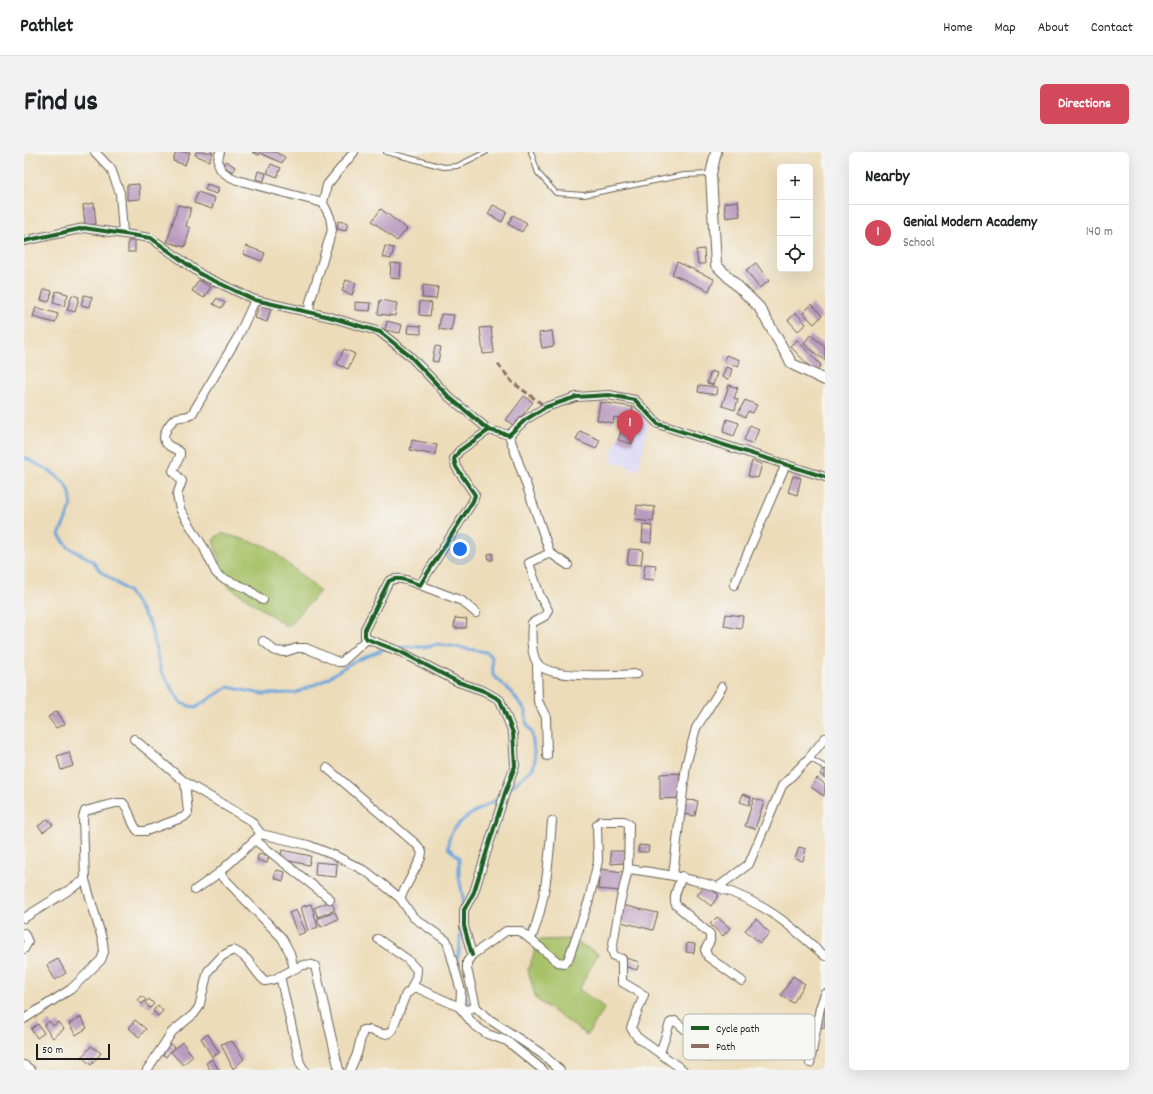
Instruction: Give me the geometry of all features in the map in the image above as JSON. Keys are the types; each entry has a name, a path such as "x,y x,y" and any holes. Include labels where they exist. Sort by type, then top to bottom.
{"street":[{"path":"95,152 111,169 120,193 123,233"},
{"path":"220,152 217,159 218,167 220,171 229,177 323,203"},
{"path":"309,313 310,302 332,230 330,217 323,203 327,185 354,152"},
{"path":"716,152 711,174 716,265 759,307 792,364 825,380"},
{"path":"24,241 84,228 151,238 202,275 255,300 380,332 410,356 449,397 489,430 509,435"},
{"path":"255,300 239,335 192,414 188,417 175,419 168,427 164,439 166,443 180,452 180,456 173,471 182,481 177,495 180,509 204,548 212,566 222,578 246,588 263,600"},
{"path":"509,435 525,420 546,407 576,397 609,395 635,400 658,424 825,477"},
{"path":"420,585 473,501 475,495 456,466 454,459 459,451 489,430"},
{"path":"509,435 550,553 568,565"},
{"path":"734,586 786,464"},
{"path":"547,756 546,717 538,701 537,663 533,651 532,623 545,616 548,610 540,596 529,563 550,553"},
{"path":"472,955 464,926 464,910 474,892 505,793 516,766 516,747 508,717 500,700 458,682 401,652 367,639 364,636 365,630 389,581 394,578 420,585 462,601 476,613"},
{"path":"263,641 275,651 280,652 296,648 306,648 338,662 342,662 367,639"},
{"path":"537,663 546,670 586,676 637,674"},
{"path":"673,875 686,765 696,728 722,687"},
{"path":"718,887 749,864 782,786 809,758 825,738"},
{"path":"134,739 185,782 251,821 262,834 308,845 336,856 367,872 400,898 413,917 447,942 461,991 474,1025 487,1034 507,1042 543,1070"},
{"path":"327,768 417,845 422,852 421,858 400,898"},
{"path":"24,1019 26,1016 49,1004 71,989 101,960 104,952 103,942 86,880 83,817 86,811 116,803 123,803 127,808 133,826 138,831 146,831 184,817 188,813 185,782"},
{"path":"532,939 537,925 549,863 552,821"},
{"path":"469,1009 467,962 472,955 506,931 520,931 532,939 558,962 564,963 568,960 589,900 598,861 597,826 601,821 624,821 629,824 628,869 616,926 613,953 622,959 622,982 644,995 631,1028 637,1037 683,1070"},
{"path":"195,890 219,873 262,834"},
{"path":"255,840 330,899"},
{"path":"628,869 682,876 718,887 762,907 825,956"},
{"path":"219,873 282,938 290,953 294,969"},
{"path":"682,876 675,895 676,905 710,934 710,941 705,950 708,957 742,981"},
{"path":"24,918 86,880"},
{"path":"24,933 28,942 24,949"},
{"path":"378,939 408,960 417,970 416,978 410,991"},
{"path":"147,1070 172,1032 194,1014 199,1007 208,971 222,956 233,950 242,954 251,962 260,977 265,981 272,982 294,969 310,964 316,966 339,1070"},
{"path":"280,976 300,1063 304,1070"},
{"path":"350,1070 357,1054 363,1030 368,1029 384,1035 389,1034 406,994 415,988 486,1017 542,1054 560,1070"},
{"path":"815,1036 820,1008 825,994"},
{"path":"660,1053 670,1024 675,1021 683,1028"},
{"path":"24,1065 31,1070"}],"lane":[{"path":"386,152 444,167 457,166 486,152"},
{"path":"531,152 538,174 556,193 584,195 684,175 711,174"},
{"path":"809,758 825,767"}],"shaded area":[{"path":"638,408 642,412 648,426 638,471 610,460 623,422 630,423"}],"green space":[{"path":"221,533 267,546 320,591 288,627 228,586 213,540"},
{"path":"572,939 598,954 579,989 605,1008 587,1035 536,999 528,970 539,940"}],"building":[{"path":"176,152 190,152 185,165 173,161"},
{"path":"196,152 213,152 209,161 195,155"},
{"path":"252,152 261,152 259,155"},
{"path":"263,152 275,152 285,157 282,163 262,154"},
{"path":"226,161 235,167 233,172 223,166"},
{"path":"271,164 281,168 277,177 267,173"},
{"path":"258,171 266,173 264,181 256,179"},
{"path":"139,184 140,199 127,200 127,185"},
{"path":"207,184 219,188 217,194 205,190"},
{"path":"198,192 215,198 212,209 194,203"},
{"path":"738,201 740,216 726,218 724,203"},
{"path":"94,203 96,224 85,225 83,205"},
{"path":"178,205 191,208 186,226 190,228 185,247 167,242"},
{"path":"493,205 507,212 502,222 488,214"},
{"path":"381,209 407,229 397,241 372,221"},
{"path":"513,215 527,223 522,232 508,224"},
{"path":"338,221 348,223 346,231 337,229"},
{"path":"128,241 135,241 135,252 128,252"},
{"path":"246,246 265,253 262,261 243,254"},
{"path":"385,246 394,248 391,259 382,257"},
{"path":"704,249 705,264 698,264 696,250"},
{"path":"677,262 714,279 709,291 672,274"},
{"path":"391,263 401,264 400,279 390,278"},
{"path":"756,263 769,281 759,288 746,270"},
{"path":"199,280 211,287 204,298 192,291"},
{"path":"346,280 356,283 352,295 342,291"},
{"path":"423,285 438,287 436,299 422,298"},
{"path":"44,289 52,291 49,302 41,300"},
{"path":"56,291 68,294 64,306 53,303"},
{"path":"72,295 79,297 75,312 67,310"},
{"path":"84,295 92,297 90,307 81,305"},
{"path":"217,298 225,303 221,308 213,304"},
{"path":"380,300 397,303 395,316 378,314"},
{"path":"420,301 432,303 430,316 419,315"},
{"path":"355,302 371,303 370,311 355,310"},
{"path":"812,304 822,316 814,324 803,313"},
{"path":"259,305 271,308 267,322 255,318"},
{"path":"36,307 58,314 55,323 33,317"},
{"path":"796,313 806,324 798,331 788,320"},
{"path":"441,314 454,315 451,331 439,329"},
{"path":"387,321 402,325 400,333 385,330"},
{"path":"408,325 421,326 421,334 407,333"},
{"path":"491,327 494,353 483,354 480,328"},
{"path":"552,331 554,346 542,348 539,333"},
{"path":"810,335 825,346 825,361 804,344"},
{"path":"797,340 821,365 815,372 790,346"},
{"path":"435,346 441,347 438,362 432,361"},
{"path":"344,349 355,354 348,369 337,364"},
{"path":"726,355 740,360 738,367 724,362"},
{"path":"726,367 732,369 729,379 722,377"},
{"path":"711,371 717,373 713,385 707,383"},
{"path":"699,385 717,387 716,395 698,392"},
{"path":"729,385 738,388 734,398 738,399 735,410 722,406"},
{"path":"524,396 533,402 514,426 506,420"},
{"path":"745,400 757,405 753,413 748,411 745,417 738,413"},
{"path":"600,402 633,407 630,420 614,417 613,423 597,420"},
{"path":"727,419 739,423 734,436 723,432"},
{"path":"624,423 637,427 632,444 618,440"},
{"path":"750,425 759,429 753,444 744,440"},
{"path":"580,431 600,440 596,449 576,440"},
{"path":"412,440 437,445 435,455 410,450"},
{"path":"752,461 762,464 758,478 748,476"},
{"path":"793,476 801,478 797,495 788,492"},
{"path":"637,505 655,507 653,522 635,520"},
{"path":"643,525 652,526 651,543 642,542"},
{"path":"629,549 643,550 641,565 627,564"},
{"path":"493,553 493,560 489,560 488,554"},
{"path":"645,564 656,565 654,580 643,579"},
{"path":"726,614 743,616 741,629 724,626"},
{"path":"455,618 467,619 466,628 454,628"},
{"path":"57,711 65,724 56,728 48,717"},
{"path":"69,752 73,766 61,770 57,756"},
{"path":"825,768 825,778 820,774"},
{"path":"680,773 680,798 660,799 660,774"},
{"path":"817,778 825,784 824,796 811,787"},
{"path":"743,794 751,797 749,805 740,802"},
{"path":"754,798 764,802 755,829 745,826"},
{"path":"685,800 698,801 695,816 683,814"},
{"path":"48,819 53,825 43,832 38,826"},
{"path":"639,845 649,846 648,852 638,852"},
{"path":"799,847 806,849 803,861 795,859"},
{"path":"282,850 311,856 309,865 280,859"},
{"path":"610,851 624,851 624,863 611,864"},
{"path":"259,853 269,856 267,863 257,860"},
{"path":"316,862 337,864 336,877 315,875"},
{"path":"600,869 623,872 621,891 598,889"},
{"path":"276,870 285,872 283,881 274,878"},
{"path":"705,885 719,895 711,906 697,895"},
{"path":"331,901 335,910 318,917 314,908"},
{"path":"311,904 318,927 308,931 301,907"},
{"path":"621,905 658,913 653,930 617,921"},
{"path":"296,910 306,932 298,935 289,913"},
{"path":"335,912 338,919 321,927 317,919"},
{"path":"717,917 730,928 723,936 710,924"},
{"path":"756,919 770,933 760,943 745,930"},
{"path":"687,943 695,944 694,953 686,952"},
{"path":"626,958 639,962 637,970 624,966"},
{"path":"58,959 66,973 55,980 47,965"},
{"path":"793,976 805,984 793,1003 781,995"},
{"path":"142,996 146,1000 142,1004 138,1000"},
{"path":"149,999 154,1004 150,1008 145,1003"},
{"path":"158,1005 163,1011 158,1016 153,1011"},
{"path":"824,1007 825,1008 825,1028 819,1027"},
{"path":"81,1017 87,1028 76,1035 69,1024"},
{"path":"135,1020 146,1029 139,1037 129,1028"},
{"path":"49,1021 53,1026 58,1022 64,1029 53,1038 44,1026"},
{"path":"38,1024 44,1033 37,1038 31,1029"},
{"path":"208,1034 219,1053 212,1057 201,1038"},
{"path":"166,1041 174,1047 166,1057 159,1051"},
{"path":"232,1041 244,1059 233,1069 221,1044"},
{"path":"182,1042 193,1056 183,1065 171,1052"},
{"path":"91,1046 101,1053 91,1065 82,1057"},
{"path":"212,1059 219,1070 210,1070 206,1063"}],"waterway":[{"path":"24,457 57,476 69,490 71,499 70,509 59,535 68,547 93,561 99,570 129,592 150,624 161,671 181,703 195,708 228,687 262,694 295,693 323,681 351,663 386,648"},
{"path":"398,647 425,647 438,644 486,652 492,657 493,675 510,691 526,711 526,722 532,733 535,760 533,768 509,789"},
{"path":"462,907 463,897 459,877 459,857 448,848 449,838 453,830 468,816 502,796"},
{"path":"460,972 457,958 459,954 461,926"},
{"path":"464,991 474,1022"}],"marked path":[{"path":"498,364 512,382 546,407"}],"cycle path":[{"path":"24,241 84,228 151,238 202,275 255,300 330,317 380,332 410,356 449,397 489,430 509,435 525,420 546,407 576,397 609,395 635,400 658,424 825,477"},
{"path":"472,955 464,926 464,910 474,892 515,766 513,733 500,700 484,691 458,682 401,652 367,639 365,636 365,629 389,581 393,579 401,579 420,585 473,501 475,495 456,467 454,459 459,451 489,430"}],"place":[{"name":"Genial Modern Academy","path":"630,443"}]}
